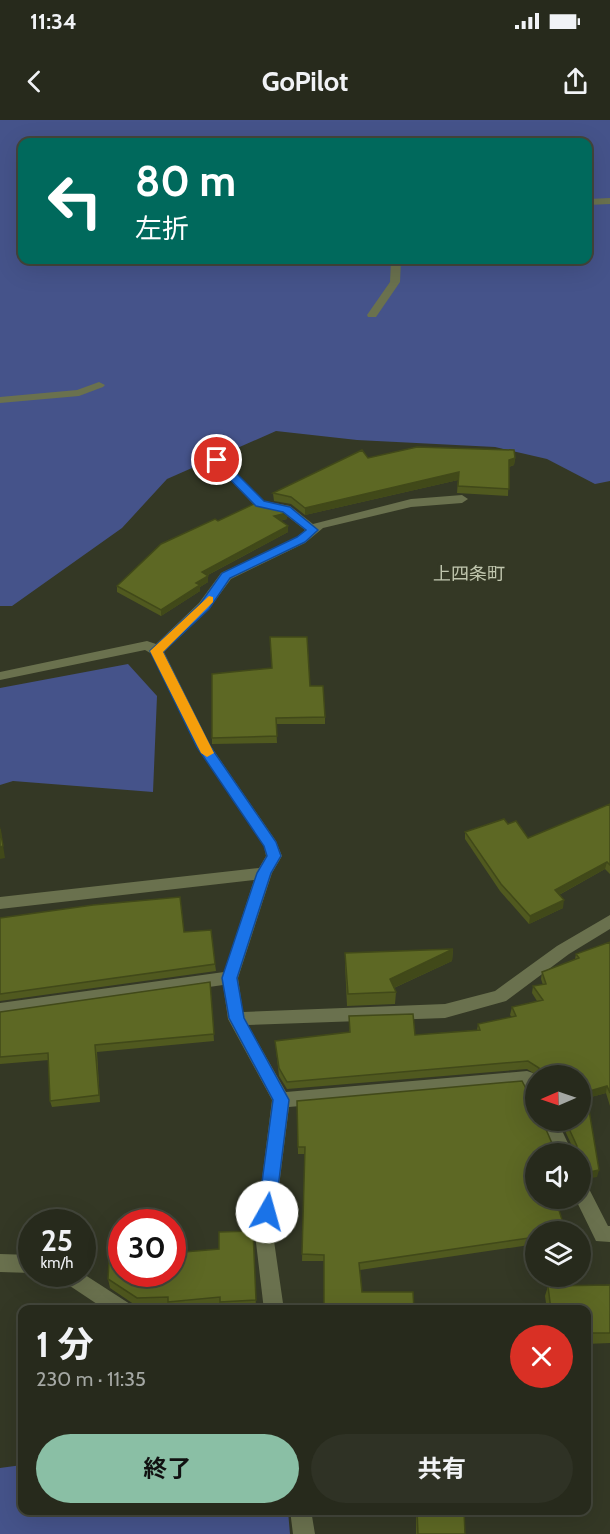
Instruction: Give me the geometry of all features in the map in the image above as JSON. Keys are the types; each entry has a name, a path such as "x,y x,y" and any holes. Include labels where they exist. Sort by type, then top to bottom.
{"street":[{"path":"592,202 610,201"},
{"path":"372,315 395,282 396,264"},
{"path":"0,400 79,393 99,385"},
{"path":"217,460 260,504 286,509 313,530"},
{"path":"157,651 204,606 226,576 301,540 319,525 411,503 462,499"},
{"path":"0,676 147,645 157,651 204,747 271,845 274,856 264,873 230,978 236,1018 281,1100 264,1234 273,1305"},
{"path":"0,903 264,873"},
{"path":"236,1018 445,1011 500,996 563,950 610,921"},
{"path":"0,1010 230,978"},
{"path":"281,1100 525,1078"},
{"path":"590,1209 603,1235 610,1234"},
{"path":"0,1263 18,1264"},
{"path":"88,1287 115,1305"},
{"path":"301,1515 304,1534"}],"shaded area":[{"path":"0,120 610,120 610,481 595,484 547,459 495,447 357,440 276,431 167,479 122,528 12,606 0,606"},
{"path":"128,664 157,696 153,792 13,781 0,785 0,688"},
{"path":"18,1466 18,1515 288,1515 290,1534 0,1534 0,1468"}],"building":[{"path":"417,447 514,450 515,458 509,460 509,489 458,486 459,472 305,508 291,497 273,493 362,450 368,458"},
{"path":"256,503 281,508 287,513 274,516 288,526 202,572 208,576 196,583 200,585 161,610 117,586 161,544"},
{"path":"270,637 307,637 310,686 323,686 325,717 276,718 277,736 212,738 212,674 272,668"},
{"path":"610,804 610,865 607,862 555,890 564,900 530,916 501,884 465,832 504,819 508,824 516,821 528,838"},
{"path":"0,829 3,846 0,847"},
{"path":"180,897 184,932 211,930 215,964 0,994 0,918 93,905"},
{"path":"610,942 610,1093 607,1086 591,1091 591,1065 534,1065 528,1061 287,1082 279,1068 275,1041 350,1032 349,1016 413,1014 415,1035 480,1030 478,1024 516,1016 512,1007 543,1000 533,986 546,984 542,972 579,958 576,954"},
{"path":"453,949 390,979 396,992 348,994 345,953"},
{"path":"210,982 214,1034 95,1045 99,1095 50,1101 48,1053 0,1057 0,1012"},
{"path":"522,1081 525,1087 525,1131 547,1131 552,1143 525,1143 525,1209 559,1209 562,1221 525,1221 525,1239 359,1263 362,1292 413,1292 414,1305 324,1305 324,1255 302,1254 305,1147 298,1147 297,1101"},
{"path":"591,1122 599,1170 591,1172 591,1143 576,1143 570,1131 591,1131"},
{"path":"253,1231 256,1300 220,1302 220,1297 168,1302 168,1297 137,1298 120,1287 186,1287 186,1252 219,1249 219,1232"},
{"path":"610,1285 610,1333 591,1333 591,1305 550,1305 548,1287"},
{"path":"417,1515 464,1515 465,1534 418,1534"}],"slow traffic":[{"path":"207,753 157,651 209,600"}],"district":[{"name":"上四条町","path":"469,574"}],"route":[{"path":"217,460 260,504 286,509 313,530 301,540 226,576 204,606 157,651 204,747 271,845 274,856 264,873 230,978 236,1018 281,1100 267,1212"}]}
